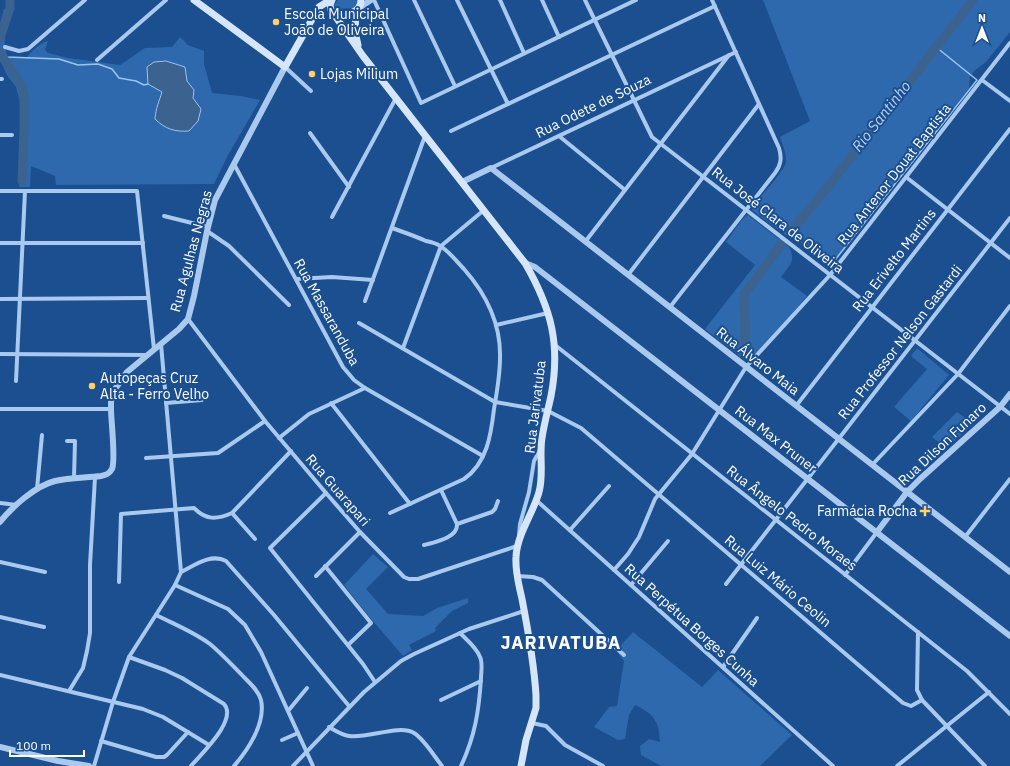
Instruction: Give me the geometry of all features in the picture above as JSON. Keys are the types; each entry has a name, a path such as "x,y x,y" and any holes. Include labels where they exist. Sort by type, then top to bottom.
{"main road":[{"path":"194,0 285,68"},
{"path":"312,20 328,4 339,14 358,6"},
{"name":"Rua Agulhas Negras","path":"285,68 312,20 328,4"},
{"name":"Rua Jarivatuba","path":"328,4 363,56 525,263 538,287 548,313 555,345 554,374 541,450 542,480 536,500 518,544 515,564 536,688 536,708 526,740 521,766"},
{"name":"Rua Jarivatuba","path":"358,6 355,32 356,40 363,56"}],"street":[{"path":"6,47 19,51 28,49 85,0"},
{"path":"97,60 166,0"},
{"path":"358,6 372,0 421,103 595,20 630,1 636,0"},
{"path":"414,0 455,86"},
{"path":"457,0 508,104"},
{"path":"500,0 524,53"},
{"path":"542,0 559,37"},
{"name":"Rua José Clara de Oliveira","path":"585,0 652,137 1010,414"},
{"path":"670,307 778,169 782,158 780,148 712,0"},
{"path":"451,131 715,6"},
{"name":"Rua Antenor Douat Baptista","path":"614,570 628,554 639,537 658,494 692,454 746,367 830,275 1010,43"},
{"name":"Rua Odete de Souza","path":"462,182 736,52"},
{"path":"585,242 730,54"},
{"path":"285,68 311,91"},
{"name":"Rua Agulhas Negras","path":"0,522 17,505 49,483 74,478 106,475 111,471 114,462 111,401 118,383 127,372 179,329 188,319 215,200 285,68"},
{"path":"982,80 1010,102"},
{"path":"332,217 396,98"},
{"path":"628,275 759,104"},
{"name":"Rua Erivelto Martins","path":"796,406 1010,129"},
{"path":"310,133 348,187"},
{"path":"0,135 12,135"},
{"path":"365,301 425,136"},
{"path":"559,136 625,190"},
{"name":"Rua Massaranduba","path":"234,164 344,367 354,380 365,388 483,456"},
{"name":"Rua Álvaro Maia","path":"491,168 965,537 1009,569"},
{"path":"906,177 1010,258"},
{"path":"0,191 137,191 154,349"},
{"path":"16,381 26,191"},
{"path":"403,348 441,246 484,210"},
{"path":"164,216 208,229 229,246 289,305"},
{"name":"Rua Professor Nelson Gastardi","path":"726,584 1010,218"},
{"path":"390,513 441,490 468,476 475,469 483,456 490,437 500,357 500,342 496,325 485,297 476,283 441,246 392,228"},
{"path":"0,243 142,242"},
{"name":"Rua Max Pruner","path":"525,263 535,267 1010,636"},
{"path":"296,279 332,277 373,280"},
{"path":"0,298 148,298"},
{"path":"872,465 958,374 1010,306"},
{"path":"496,325 548,313"},
{"name":"Rua Guarapari","path":"188,319 265,421 360,532 401,574 414,580 441,572 518,544"},
{"path":"359,323 495,402"},
{"path":"94,766 129,657 176,585 181,572 161,344"},
{"name":"Rua Ângelo Pedro Moraes","path":"555,345 967,671 1010,714"},
{"path":"0,354 146,355"},
{"path":"280,438 304,417 365,388"},
{"name":"Rua Dilson Funaro","path":"877,532 907,492 930,469 1000,407 1010,394"},
{"path":"166,403 202,400"},
{"name":"Rua Luiz Mário Ceolin","path":"495,402 548,411 581,428 904,703 911,706 922,700"},
{"path":"331,404 410,504"},
{"path":"0,409 111,409"},
{"path":"146,458 218,453 265,421"},
{"path":"37,490 42,435"},
{"path":"67,440 75,441 74,478"},
{"path":"518,544 518,531 530,492 534,461 541,450"},
{"path":"119,582 121,514 194,508 204,516 215,518 232,513 291,451"},
{"path":"69,691 83,668 89,638 90,565 94,477"},
{"path":"965,537 1010,479"},
{"path":"570,530 609,486"},
{"path":"424,545 457,531 457,524 441,490"},
{"path":"326,493 270,548 348,645 375,682"},
{"name":"Rua Perpétua Borges Cunha","path":"536,500 833,766"},
{"path":"457,524 492,512 498,501"},
{"path":"0,503 17,505"},
{"path":"232,513 254,540"},
{"path":"316,576 360,532"},
{"path":"845,574 877,532"},
{"path":"631,585 668,541"},
{"path":"181,572 210,558 216,558 226,562 278,619 349,706"},
{"path":"0,562 45,572"},
{"path":"326,566 371,623 348,645"},
{"path":"517,576 533,577 542,580 624,655"},
{"path":"176,585 218,603 228,609 250,632 261,652 313,766"},
{"path":"293,766 349,706 401,661 460,633 524,611"},
{"path":"156,614 211,645 251,684 259,695 262,709 257,729 248,748 234,766"},
{"path":"0,617 44,627"},
{"path":"723,667 756,618"},
{"path":"918,632 917,690 922,700 985,766"},
{"path":"460,633 480,656 481,663 479,706 475,729 461,766"},
{"path":"129,657 182,678 224,704 227,710 225,723 221,730 191,766"},
{"path":"0,675 154,713 209,745"},
{"path":"441,700 481,681"},
{"path":"288,711 307,688"},
{"path":"898,766 989,692"},
{"path":"532,723 546,726 565,745 603,766"},
{"path":"329,727 353,737 399,730 409,731 419,737 442,766"},
{"path":"101,741 156,757 164,757 188,732"},
{"path":"282,740 298,734"},
{"path":"0,747 58,761 89,766"},
{"path":"58,761 69,766"},
{"path":"902,762 906,766"}],"shaded area":[{"path":"338,0 357,0 357,3 353,8 337,9 334,5"},
{"path":"763,0 1010,0 1010,32 986,62 974,71 970,77 969,88 832,266 793,237 787,236 752,210 752,207 776,178 786,162 785,152 780,137 810,121"},
{"path":"15,7 5,38 8,57 27,57 39,45 48,41 45,50 48,53 68,58 120,65 145,48 172,47 180,37 188,45 204,51 204,64 212,93 241,96 260,100 227,157 214,184 56,185 55,176 31,166 30,187 19,187 21,106 16,87 7,75 0,60 0,23 4,9"},
{"path":"166,61 185,67 187,81 194,90 193,98 201,109 198,121 189,131 170,129 155,119 162,92 148,84 147,67 154,62"},
{"path":"748,215 789,247 792,256 791,263 781,277 807,296 767,342 751,357 745,360 705,329 755,265 726,242"},
{"path":"917,348 949,375 911,421 894,407 927,369 911,356"},
{"path":"957,412 974,424 946,448 932,437"},
{"path":"373,554 388,567 366,589 388,614 423,616 437,608 468,598 468,603 452,611 435,628 436,631 409,645 412,650 403,656 344,585"},
{"path":"633,632 702,687 718,670 792,735 760,766 661,766 641,755 640,746 649,739 660,742 657,723 651,715 641,708 635,705 629,715 625,739 618,740 594,727 609,707 617,706 624,661 618,653 620,646"}],"waterway":[{"path":"0,38 10,8 10,0"},
{"name":"Rio Santinho","path":"790,232 823,193 973,0"},
{"path":"831,265 977,80 936,47"},
{"path":"0,53 20,83 24,94 22,181"},
{"path":"2,55 7,57 59,59 78,65 98,64 112,69 119,78 136,81 144,85 148,84"},
{"name":"Rio Santinho","path":"745,353 744,295 783,242"}],"place":[{"name":"Escola Municipal João de Oliveira","path":"276,22"},
{"name":"Lojas Milium","path":"312,74"},
{"name":"Autopeças Cruz Alta - Ferro Velho","path":"92,386"},
{"name":"Farmácia Rocha","path":"925,511"}],"district":[{"name":"JARIVATUBA","path":"561,642"}]}
